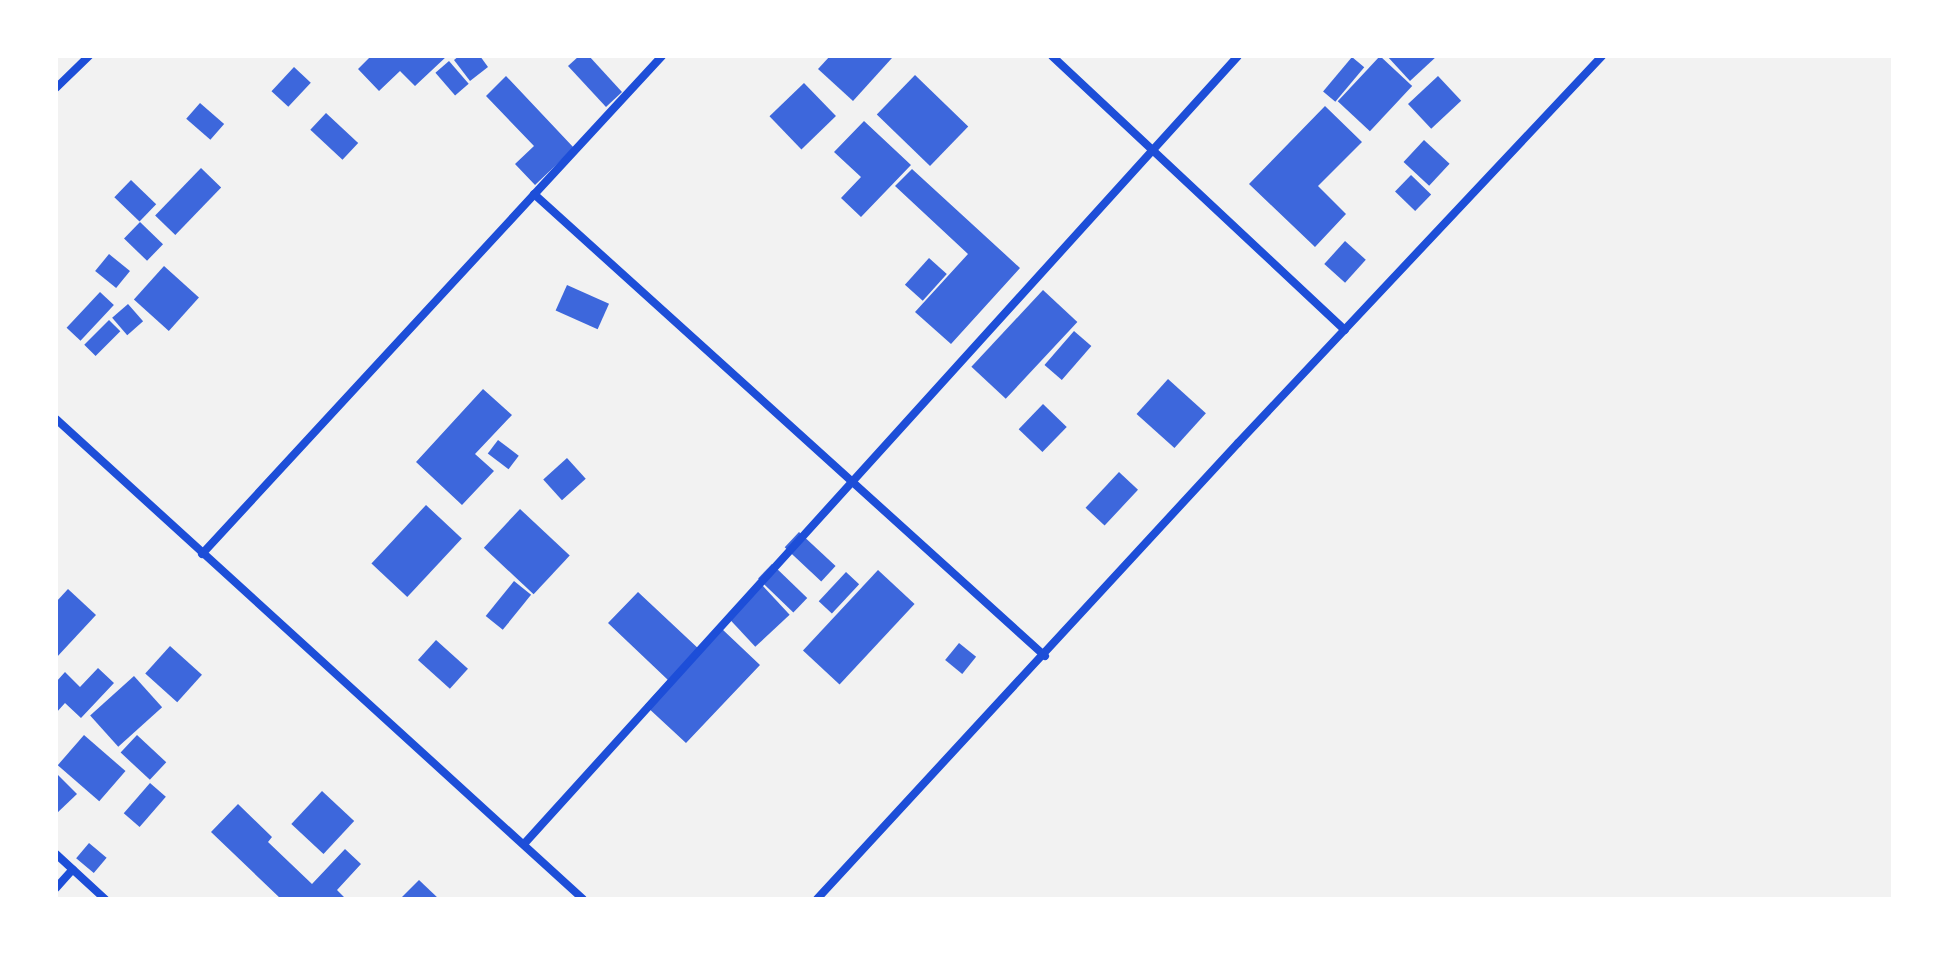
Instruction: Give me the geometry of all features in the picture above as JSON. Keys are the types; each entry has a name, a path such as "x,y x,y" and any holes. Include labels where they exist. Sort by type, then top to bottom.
{"street":[{"path":"56,88 89,56"},
{"path":"202,554 662,56"},
{"path":"1052,56 1345,330"},
{"path":"524,844 1238,56"},
{"path":"817,899 1602,56"},
{"path":"534,194 854,480 1045,656"},
{"path":"56,419 583,899"},
{"path":"56,854 105,899"},
{"path":"56,888 73,869"}],"building":[{"path":"371,56 447,56 415,86 400,71 379,91 358,69"},
{"path":"459,56 480,56 488,67 470,81 454,60"},
{"path":"579,56 589,56 622,92 606,107 568,66"},
{"path":"830,56 892,58 853,101 818,69"},
{"path":"1380,56 1412,86 1370,131 1338,101"},
{"path":"1387,56 1437,56 1410,81"},
{"path":"1352,57 1364,67 1335,102 1323,91"},
{"path":"449,61 469,84 455,95 435,73"},
{"path":"294,67 311,83 288,107 271,91"},
{"path":"915,75 968,126 930,166 877,115"},
{"path":"506,76 574,148 535,185 515,164 534,146 486,96"},
{"path":"1438,76 1461,101 1431,129 1408,104"},
{"path":"804,83 836,116 801,149 769,116"},
{"path":"200,103 224,124 210,140 186,119"},
{"path":"1325,106 1362,142 1318,186 1346,214 1315,247 1249,184"},
{"path":"326,113 358,143 342,160 310,130"},
{"path":"864,121 911,165 861,217 841,198 861,177 834,152"},
{"path":"1424,140 1450,164 1429,186 1404,162"},
{"path":"201,168 221,187 175,235 155,215"},
{"path":"912,169 1020,268 951,344 915,312 968,254 895,186"},
{"path":"1411,175 1431,194 1415,211 1395,192"},
{"path":"131,180 156,204 140,222 114,197"},
{"path":"140,222 163,244 147,261 124,239"},
{"path":"1345,241 1366,260 1345,283 1324,264"},
{"path":"109,254 130,271 116,288 95,271"},
{"path":"929,258 947,274 923,301 905,285"},
{"path":"164,266 199,297 169,331 134,299"},
{"path":"567,285 609,304 598,329 556,311"},
{"path":"1043,290 1077,322 1006,399 971,367"},
{"path":"100,292 114,305 80,341 67,328"},
{"path":"128,304 143,321 127,335 112,318"},
{"path":"109,320 120,331 96,356 84,345"},
{"path":"1074,331 1091,346 1062,380 1044,365"},
{"path":"1168,379 1206,413 1174,448 1137,414"},
{"path":"483,389 512,415 475,454 494,471 462,505 416,462"},
{"path":"1043,404 1067,427 1042,452 1019,429"},
{"path":"498,440 519,456 509,469 488,454"},
{"path":"567,458 586,479 562,500 543,479"},
{"path":"1119,472 1138,490 1105,526 1086,508"},
{"path":"426,505 462,538 407,597 371,564"},
{"path":"520,509 570,555 534,594 484,548"},
{"path":"799,532 836,566 821,581 785,547"},
{"path":"772,564 807,598 793,612 758,578"},
{"path":"878,570 915,604 840,685 803,650"},
{"path":"846,572 859,584 832,614 819,601"},
{"path":"514,581 531,595 503,630 486,616"},
{"path":"761,584 790,615 755,647 727,616"},
{"path":"68,589 96,615 56,658 56,602"},
{"path":"638,592 701,651 722,629 760,665 686,743 645,705 668,680 608,623"},
{"path":"436,640 468,669 450,689 418,660"},
{"path":"959,643 976,657 962,674 945,660"},
{"path":"170,646 202,675 177,702 145,673"},
{"path":"98,668 114,683 81,718 65,703 56,713 56,682 65,672 80,687"},
{"path":"134,676 162,707 118,747 90,715"},
{"path":"84,735 126,771 99,801 58,765"},
{"path":"137,735 166,762 150,780 121,753"},
{"path":"56,773 77,794 56,814"},
{"path":"150,783 166,797 140,827 124,813"},
{"path":"322,791 354,821 323,854 291,824"},
{"path":"238,804 272,837 268,842 312,884 345,849 361,864 337,890 346,899 281,899 211,832"},
{"path":"89,843 107,858 94,873 76,858"},
{"path":"419,880 439,899 400,899"}]}
